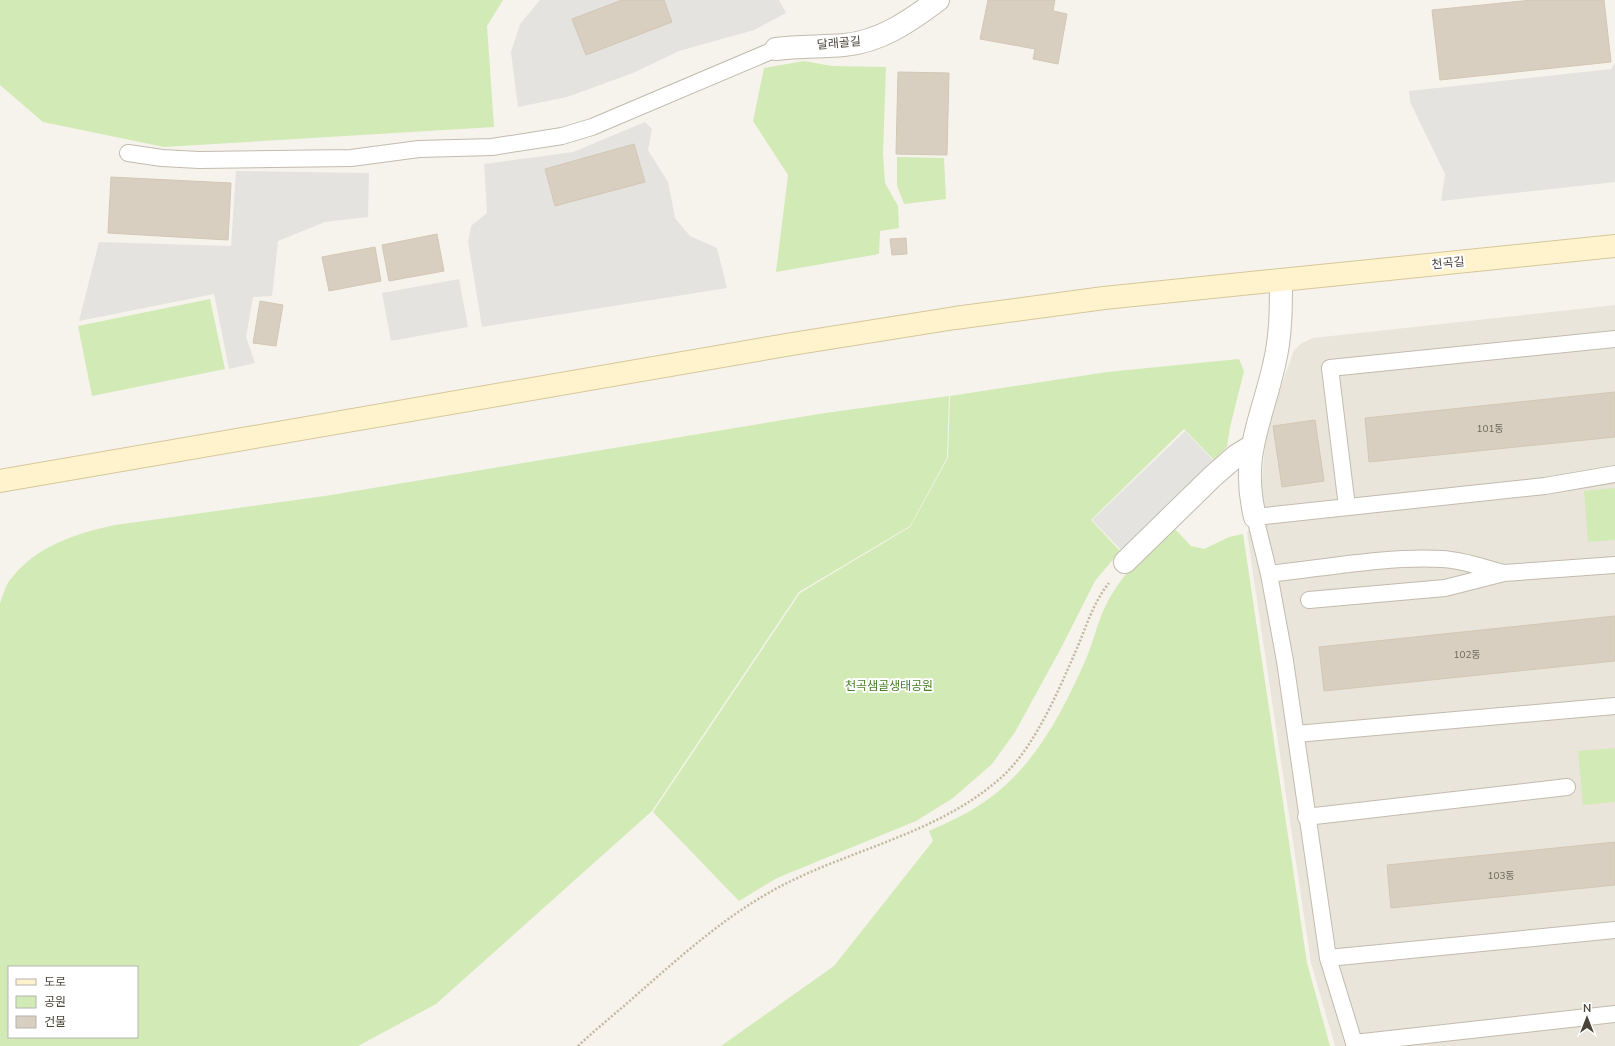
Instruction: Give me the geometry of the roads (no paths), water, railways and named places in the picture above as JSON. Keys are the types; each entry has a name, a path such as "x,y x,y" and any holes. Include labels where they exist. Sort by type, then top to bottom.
{"street":[{"name":"달래골길","path":"776,49 800,46 845,45 866,41 888,33 919,15 938,0"},
{"name":"천곡길","path":"0,481 947,319 1104,298 1615,246"},
{"path":"1255,517 1249,483 1252,446 1274,365 1279,338 1281,280"},
{"path":"1125,562 1212,477 1236,456 1252,446"}],"lane":[{"path":"128,153 162,158 199,160 351,158 419,149 492,148 562,136 592,126 776,49"},
{"path":"1347,507 1330,368 1615,339"},
{"path":"1615,474 1545,486 1255,517 1269,574 1296,734 1306,817 1328,958 1354,1044 1615,1014"},
{"path":"1269,574 1418,559 1442,559 1504,573"},
{"path":"1308,600 1445,588 1504,573 1615,565"},
{"path":"1296,734 1615,706"},
{"path":"1306,817 1567,787"},
{"path":"1328,958 1615,930"}],"park label":[{"name":"천곡샘골생태공원","path":"889,686"}]}
